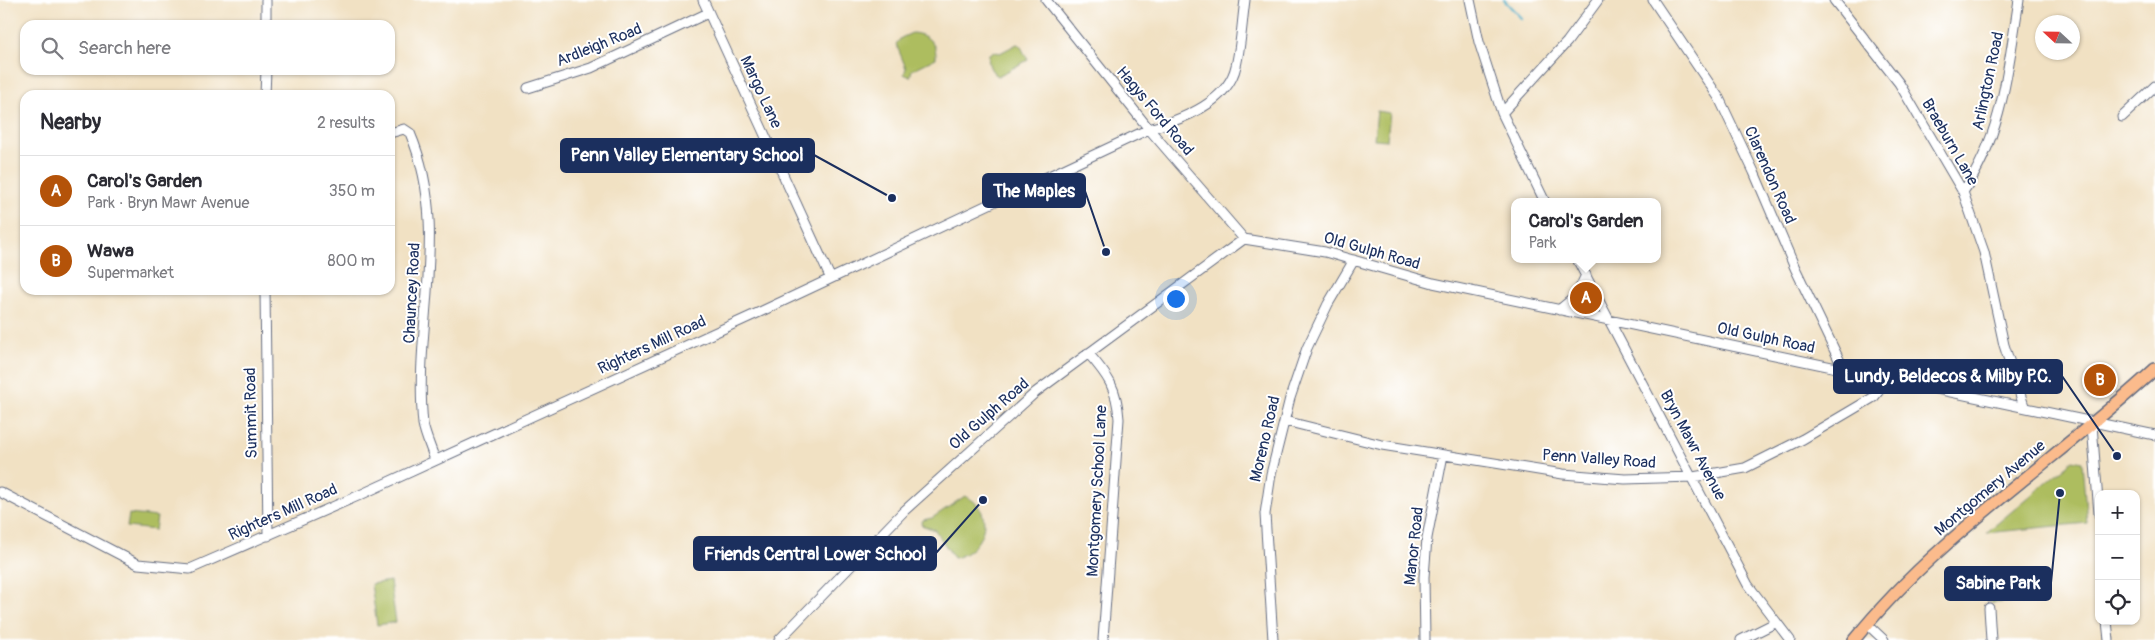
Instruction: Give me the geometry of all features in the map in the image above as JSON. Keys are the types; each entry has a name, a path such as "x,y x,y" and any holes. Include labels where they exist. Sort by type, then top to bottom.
{"main road":[{"name":"Montgomery Avenue","path":"1854,640 1922,566 2093,424 2155,369"}],"street":[{"path":"266,0 266,20"},
{"name":"Margo Lane","path":"703,0 830,277"},
{"name":"Hagys Ford Road","path":"1046,0 1149,128 1244,239"},
{"name":"Righters Mill Road","path":"0,492 130,560 151,566 190,569 268,536 762,311 830,277 1149,128 1165,124 1208,104 1224,88 1236,68 1245,0"},
{"path":"1470,0 1479,42 1502,112 1543,198"},
{"path":"1502,112 1567,42 1598,0"},
{"name":"Clarendon Road","path":"1653,0 1719,98 1754,172 1795,268 1844,370"},
{"name":"Braeburn Lane","path":"1834,0 1898,83 1963,192 1984,252 2004,345 2024,406"},
{"name":"Arlington Road","path":"1963,192 1977,172 1998,120 2019,0"},
{"name":"Ardleigh Road","path":"528,88 591,68 708,13"},
{"path":"265,90 266,75"},
{"path":"2122,117 2155,86"},
{"name":"Chauncey Road","path":"395,132 407,130 412,137 427,191 431,255 422,375 424,425 435,460"},
{"name":"Old Gulph Road","path":"779,640 904,511 1036,392 1244,239 1326,252 1432,284 1888,380 2024,406 2093,424 2155,435"},
{"name":"Moreno Road","path":"1273,640 1265,514 1271,474 1307,348 1328,304 1354,260"},
{"name":"Bryn Mawr Avenue","path":"1579,263 1748,585 1775,623 1790,640"},
{"path":"1559,310 1576,296 1586,275"},
{"name":"Summit Road","path":"265,295 268,536"},
{"name":"Montgomery School Lane","path":"1088,353 1113,385 1118,406 1103,640"},
{"name":"Penn Valley Road","path":"1285,421 1382,445 1563,474 1625,479 1693,477 1745,468 1795,443 1874,397 1888,380"},
{"path":"2093,424 2097,490"},
{"name":"Manor Road","path":"1425,640 1424,577 1427,538 1443,455"},
{"path":"1989,608 1991,640"},
{"path":"1741,640 1775,623"},
{"path":"1867,624 1884,640"},
{"path":"2107,625 2109,640"}],"green space":[{"path":"912,33 922,35 930,40 935,48 936,58 912,70 910,77 904,74 906,68 896,44 901,38"},
{"path":"1017,44 1020,45 1028,60 998,76 990,66 988,61 989,54 994,51 1000,53"},
{"path":"1377,111 1390,113 1387,140 1374,139"},
{"path":"1585,290 1588,291 1596,306 1592,312 1573,308"},
{"path":"2073,460 2082,462 2087,523 1986,533"},
{"path":"965,496 975,502 981,511 984,520 983,530 980,539 973,547 965,554 954,558 935,530 921,525 923,520 932,518"},
{"path":"129,514 157,517 155,530 127,527"},
{"path":"2037,572 2039,600 1991,603 1990,575"},
{"path":"390,581 396,622 377,625 371,584"}],"waterway":[{"path":"1504,0 1521,18"}],"place":[{"name":"Penn Valley Elementary School","path":"892,198"},
{"name":"The Maples","path":"1106,252"},
{"name":"Carol's Garden","path":"1586,298"},
{"name":"Wawa","path":"2100,380"},
{"name":"Lundy, Beldecos & Milby P.C.","path":"2117,456"},
{"name":"Sabine Park","path":"2060,493"},
{"name":"Friends Central Lower School","path":"983,500"}]}
